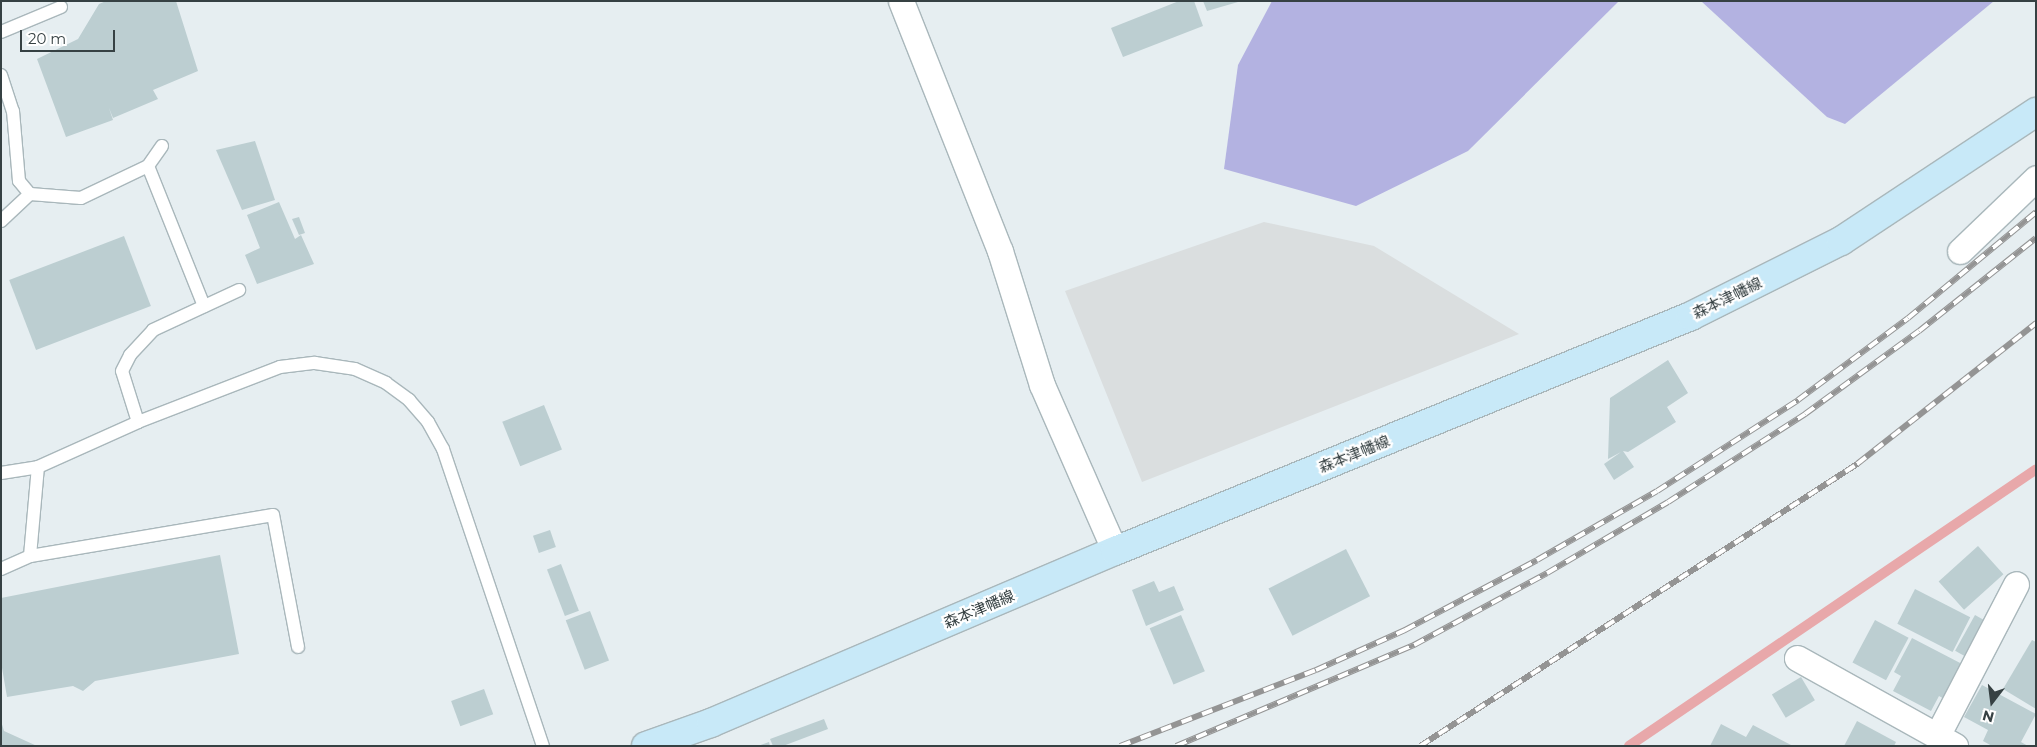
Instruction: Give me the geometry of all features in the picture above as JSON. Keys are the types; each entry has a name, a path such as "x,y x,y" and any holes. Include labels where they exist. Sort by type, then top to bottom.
{"main road":[{"name":"森本津幡線","path":"646,746 711,724 1115,551 1691,316 1841,241 2036,112"}],"street":[{"path":"901,1 1000,251 1042,385 1115,551"},
{"path":"1960,252 2036,178"},
{"path":"1796,658 1946,741 2016,584"}],"lane":[{"path":"1,32 61,7"},
{"path":"1,75 13,111 19,181 30,194 81,198 148,166 162,146"},
{"path":"148,166 204,306"},
{"path":"1,221 30,194"},
{"path":"138,422 122,371 130,355 154,330 239,290"},
{"path":"1,473 38,467 138,422 280,367 315,362 355,369 386,383 409,400 428,422 443,449 543,746"},
{"path":"30,556 38,467"},
{"path":"1,569 30,556 273,515 298,647"}],"shaded area":[{"path":"1272,1 1619,1 1468,151 1356,206 1224,169 1238,65"},
{"path":"1701,1 1994,1 1845,124 1827,117"},
{"path":"1264,222 1374,246 1519,334 1142,482 1065,291"}],"building":[{"path":"106,1 176,1 198,71 153,90 158,99 113,118 109,108 113,120 66,137 37,59 78,39 99,4"},
{"path":"1179,1 1194,1 1203,26 1123,57 1111,28"},
{"path":"1203,1 1238,1 1238,2 1207,11"},
{"path":"255,141 275,200 242,210 216,150"},
{"path":"279,202 295,239 301,235 314,264 257,284 245,255 260,248 247,215"},
{"path":"299,217 305,233 299,235 292,219"},
{"path":"124,236 151,306 36,350 9,280"},
{"path":"1668,360 1688,393 1667,407 1676,422 1628,452 1623,451 1634,467 1614,480 1604,464 1621,452 1608,459 1610,398"},
{"path":"544,405 562,450 520,466 502,422"},
{"path":"550,530 556,547 539,553 533,536"},
{"path":"1978,546 2003,574 1964,610 1939,581"},
{"path":"1346,549 1370,596 1293,636 1268,588"},
{"path":"220,555 239,654 95,681 83,691 73,686 7,697 1,662 1,598"},
{"path":"561,564 579,611 565,616 547,569"},
{"path":"1154,581 1159,592 1174,586 1184,610 1146,626 1132,590"},
{"path":"1915,589 1970,617 1953,652 1897,624"},
{"path":"590,611 609,660 585,670 566,620"},
{"path":"1181,615 1205,671 1174,684 1150,628"},
{"path":"1975,615 1993,625 1973,661 1955,651"},
{"path":"1875,620 1909,638 1886,680 1852,662"},
{"path":"1912,638 1964,665 1946,700 1939,696 1931,711 1893,691 1901,676 1894,672"},
{"path":"2032,640 2036,642 2036,709 2003,689"},
{"path":"1801,677 1815,700 1786,718 1772,695"},
{"path":"1982,685 2036,714 2021,742 2028,746 1992,746 1983,741 1988,730 1964,717"},
{"path":"484,689 493,714 460,726 451,701"},
{"path":"824,719 828,729 783,746 773,746 770,739"},
{"path":"1,721 4,731 37,746 1,746"},
{"path":"1857,721 1896,742 1894,746 1844,746"},
{"path":"1721,724 1746,737 1753,725 1793,746 1710,746"},
{"path":"769,742 770,746 758,746"}],"waterway":[{"path":"1629,746 2036,469"}],"railway":[{"path":"1120,746 1316,670 1405,630 1537,560 1657,491 1798,400 1908,318 2036,212"},
{"path":"1176,746 1414,645 1547,573 1668,502 1805,414 1919,331 2036,238"},
{"path":"1420,746 1857,464 2036,323"}]}
